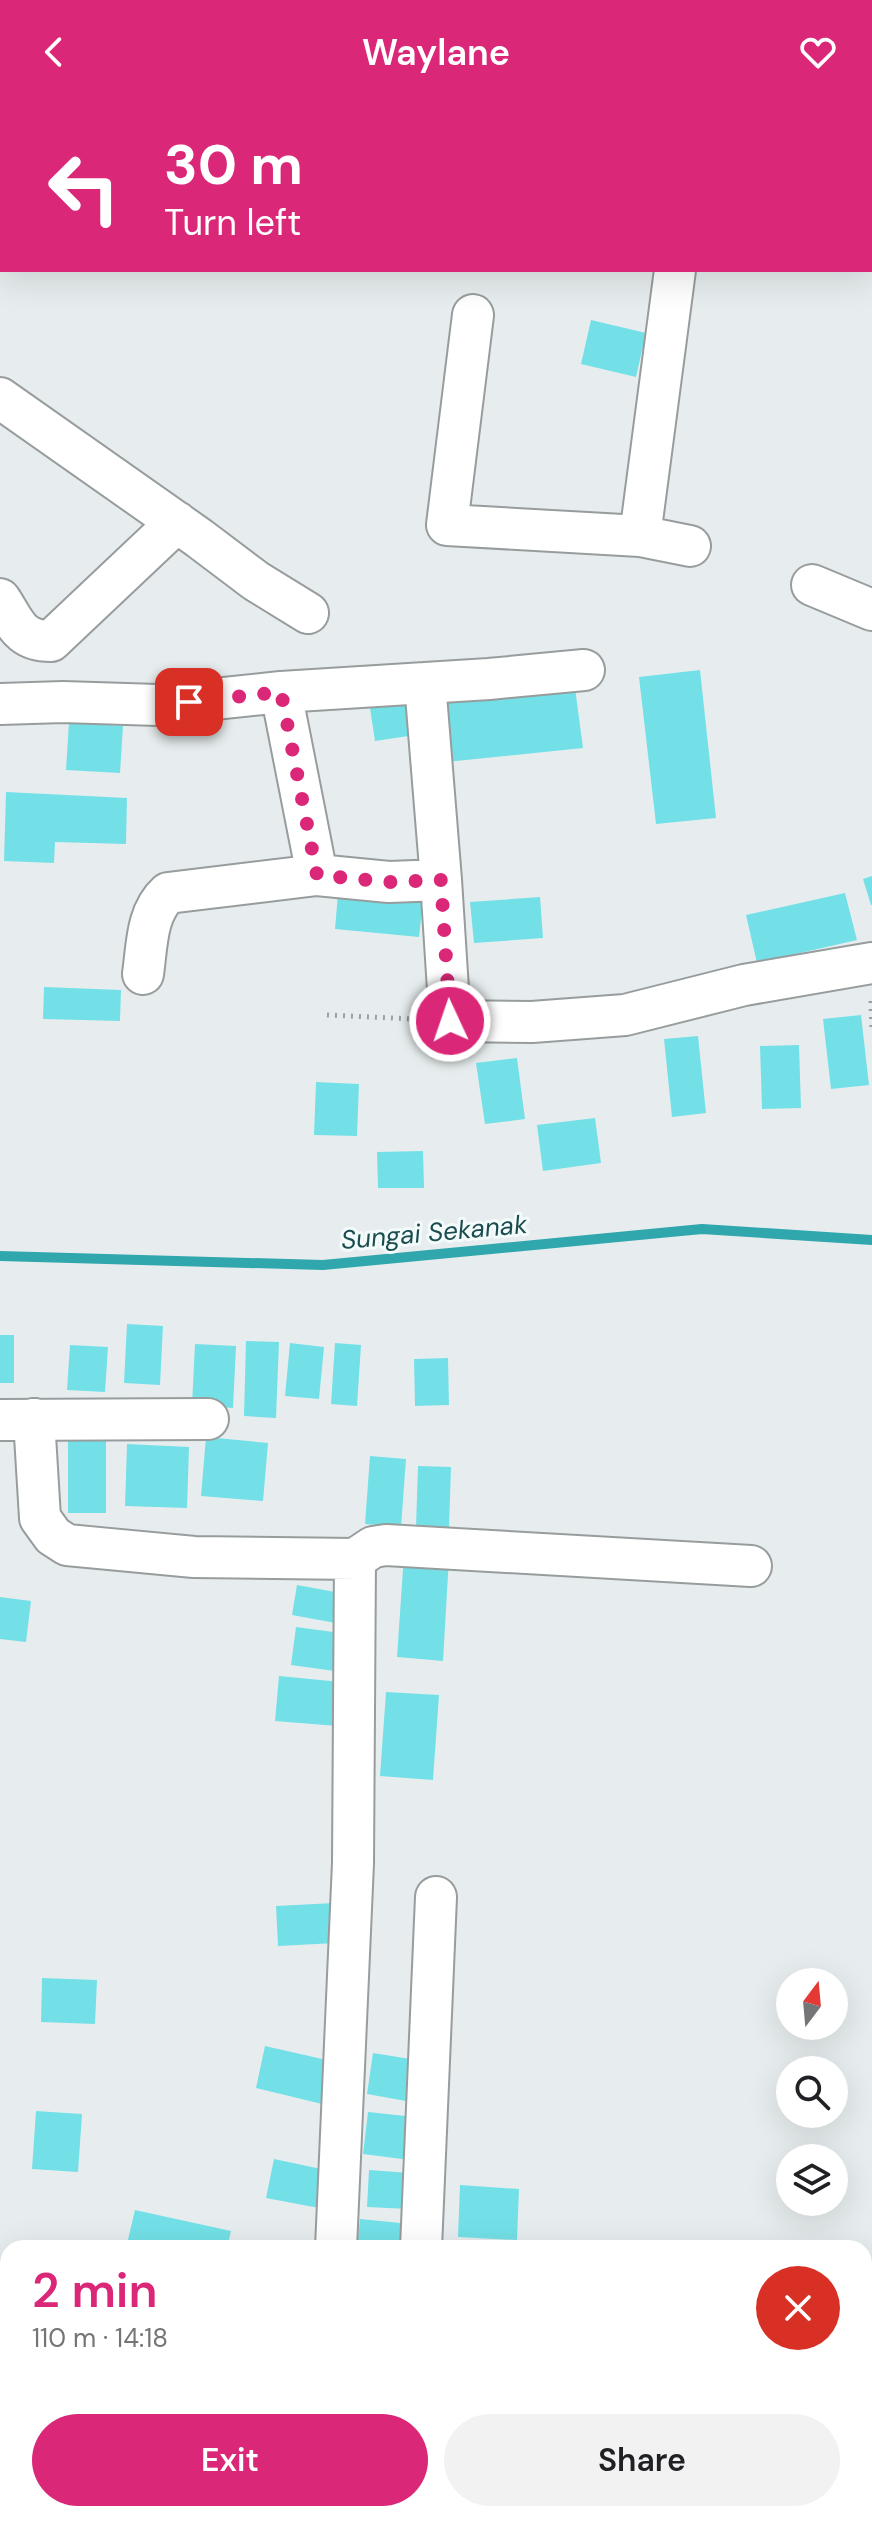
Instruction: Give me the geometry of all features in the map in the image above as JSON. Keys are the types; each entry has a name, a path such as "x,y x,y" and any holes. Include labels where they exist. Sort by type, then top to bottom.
{"street":[{"path":"640,536 675,272"},
{"path":"473,315 447,525 640,536 690,546"},
{"path":"0,398 256,581 308,613"},
{"path":"0,599 24,636 35,641 51,641 177,522"},
{"path":"812,585 872,610"},
{"path":"0,704 158,705 281,692 584,670"},
{"path":"425,683 450,1021 532,1022 625,1015 744,985 872,963"},
{"path":"281,692 317,875"},
{"path":"143,974 150,920 159,901 168,893 317,875 389,882 441,880"},
{"path":"208,1419 17,1419 40,1518 53,1536 67,1545 194,1557 355,1559 373,1547 386,1545 751,1566"},
{"path":"336,2240 353,1863 355,1559"},
{"path":"421,2240 436,1897"}],"path":[{"path":"327,1015 450,1021"}],"building":[{"path":"591,320 646,333 636,377 581,364"},
{"path":"700,670 716,818 656,824 639,677"},
{"path":"575,688 583,748 446,762 439,703"},
{"path":"414,689 422,734 375,741 368,695"},
{"path":"69,722 123,726 120,773 66,770"},
{"path":"6,792 127,798 126,844 55,842 54,863 4,861"},
{"path":"872,876 872,905 871,905 863,879"},
{"path":"338,893 423,901 419,937 335,929"},
{"path":"845,893 857,940 757,963 746,915"},
{"path":"540,897 543,938 474,943 470,902"},
{"path":"44,987 121,990 120,1021 43,1019"},
{"path":"861,1015 869,1085 831,1089 823,1019"},
{"path":"698,1036 706,1113 672,1117 664,1039"},
{"path":"799,1045 801,1108 762,1109 760,1046"},
{"path":"517,1058 525,1119 485,1124 476,1063"},
{"path":"316,1082 359,1084 357,1136 314,1135"},
{"path":"595,1118 601,1163 543,1171 537,1125"},
{"path":"423,1151 424,1188 378,1188 377,1152"},
{"path":"127,1324 163,1326 160,1385 124,1383"},
{"path":"0,1335 14,1335 14,1383 0,1383"},
{"path":"246,1341 279,1342 276,1418 244,1416"},
{"path":"290,1343 324,1347 319,1399 285,1396"},
{"path":"335,1343 361,1345 357,1406 331,1404"},
{"path":"195,1344 236,1346 233,1408 192,1405"},
{"path":"70,1345 108,1347 105,1392 67,1390"},
{"path":"448,1358 449,1405 415,1406 414,1359"},
{"path":"68,1435 106,1435 106,1513 68,1513"},
{"path":"206,1437 268,1443 263,1501 201,1496"},
{"path":"127,1444 189,1447 187,1508 125,1506"},
{"path":"370,1456 406,1459 401,1527 365,1524"},
{"path":"418,1466 451,1467 449,1528 416,1527"},
{"path":"404,1554 449,1558 443,1661 397,1657"},
{"path":"297,1585 346,1594 341,1624 292,1615"},
{"path":"0,1597 31,1601 26,1642 0,1639"},
{"path":"296,1627 348,1634 342,1672 291,1665"},
{"path":"279,1676 341,1682 337,1726 275,1721"},
{"path":"386,1692 439,1695 433,1780 380,1776"},
{"path":"334,1903 336,1943 278,1946 276,1906"},
{"path":"42,1978 97,1980 95,2024 41,2022"},
{"path":"265,2046 331,2061 322,2104 256,2088"},
{"path":"373,2053 423,2061 417,2103 367,2094"},
{"path":"36,2111 82,2114 78,2172 32,2169"},
{"path":"368,2112 415,2117 410,2160 363,2154"},
{"path":"274,2159 326,2170 319,2208 266,2198"},
{"path":"369,2170 410,2173 408,2209 367,2207"},
{"path":"460,2185 519,2189 517,2240 458,2237"},
{"path":"135,2210 231,2231 229,2240 128,2240"},
{"path":"360,2219 411,2224 409,2240 358,2240"}],"waterway":[{"name":"Sungai Sekanak","path":"0,1256 323,1265 702,1229 872,1240"}],"route":[{"path":"189,702 281,692 317,875 389,882 441,880 450,1021"}]}
